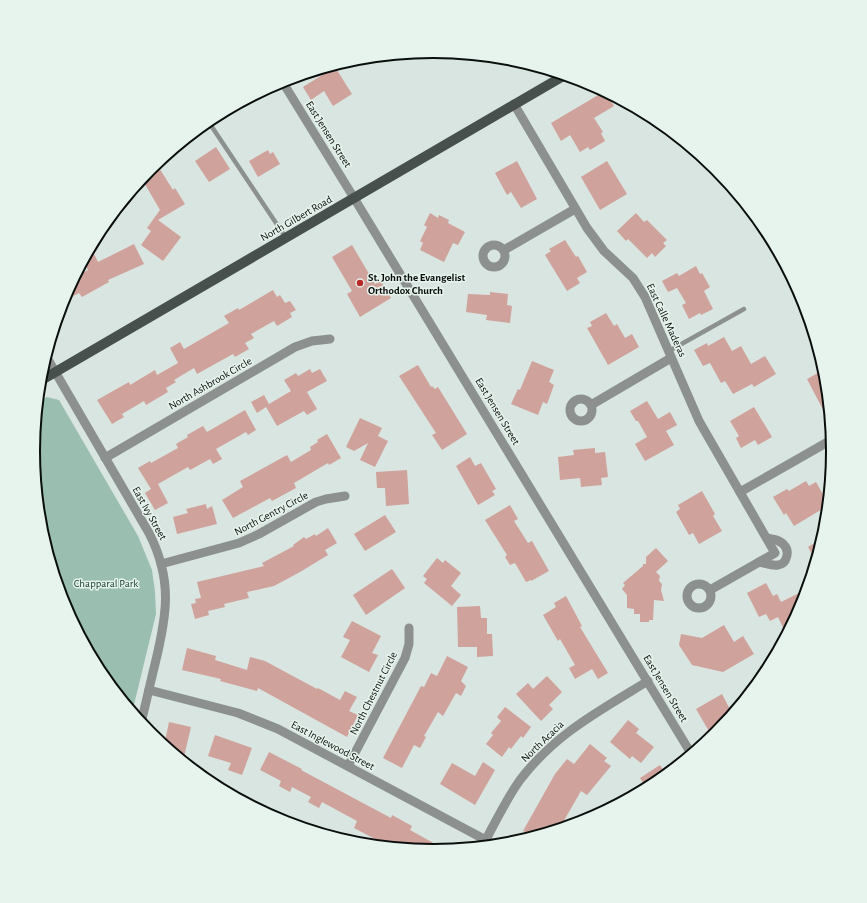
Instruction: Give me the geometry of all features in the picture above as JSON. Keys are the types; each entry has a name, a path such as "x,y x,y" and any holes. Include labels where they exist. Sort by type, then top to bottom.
{"main road":[{"name":"North Gilbert Road","path":"48,376 559,79"}],"street":[{"name":"East Jensen Street","path":"286,87 689,750"},
{"name":"East Calle Maderas","path":"514,104 575,209 597,243 633,278 646,297 699,421 775,553 710,590"},
{"path":"504,250 575,209"},
{"name":"North Ashbrook Circle","path":"105,458 295,347 312,341 330,339"},
{"path":"591,405 670,355"},
{"name":"East Ivy Street","path":"50,364 149,533 161,564 166,591 165,620 143,716"},
{"path":"740,492 827,443"},
{"name":"North Gentry Circle","path":"161,564 239,543 259,534 316,502 345,496"},
{"path":"759,562 780,565 788,554 785,545 777,540 767,538"},
{"name":"North Chestnut Circle","path":"348,766 405,658 409,644 409,628"},
{"name":"North Acacia","path":"485,842 512,793 529,769 548,748 580,723 648,682"},
{"name":"East Inglewood Street","path":"149,690 238,713 278,729 348,766 481,842"}],"lane":[{"path":"212,126 286,238"},
{"path":"670,355 744,309"}],"green space":[{"name":"Chapparal Park","path":"47,397 59,400 138,536 152,570 156,614 134,706 106,670 81,626 70,602 53,553 43,503 41,477 40,452 43,400"}],"building":[{"path":"337,70 352,94 333,106 324,91 311,100 303,87 325,73"},
{"path":"599,95 611,100 614,106 594,118 603,132 601,133 605,141 590,150 588,147 580,152 570,135 561,141 551,123"},
{"path":"216,147 230,169 209,182 195,161"},
{"path":"268,150 270,154 273,152 280,164 258,177 249,161"},
{"path":"517,161 537,199 521,208 511,192 507,195 495,173"},
{"path":"607,161 627,194 600,210 581,177"},
{"path":"160,169 173,190 175,188 185,204 158,220 181,237 163,261 141,245 151,231 147,228 160,210 145,184"},
{"path":"430,213 438,218 439,215 449,220 448,223 465,232 458,245 453,243 444,262 420,250 423,243 420,241 427,227 424,225"},
{"path":"636,213 644,222 647,220 667,240 663,243 666,246 655,257 652,253 647,258 628,239 626,241 617,231"},
{"path":"565,240 576,257 578,256 587,272 577,278 580,283 567,291 545,255 551,251 549,249"},
{"path":"134,244 144,264 108,280 109,282 82,297 79,293 72,297 83,272 88,270 86,267 94,254 98,262"},
{"name":"St. John the Evangelist Orthodox Church","path":"352,245 375,284 381,281 391,298 360,317 347,294 352,291 332,257"},
{"path":"696,266 710,287 704,291 713,309 701,315 700,313 689,319 682,305 686,303 677,288 668,292 662,281 677,273 679,276"},
{"path":"273,290 277,297 280,295 285,303 290,301 296,310 290,313 292,317 277,326 274,321 251,334 254,338 245,343 249,349 235,357 233,354 197,374 194,368 174,380 176,382 166,388 168,392 146,405 144,401 122,414 124,417 112,424 97,400 129,382 130,385 155,370 157,375 178,363 170,348 180,342 184,349 229,323 224,316 238,308 239,310"},
{"path":"490,292 508,294 507,305 512,306 510,323 486,320 487,315 466,312 468,294 490,295"},
{"path":"606,313 614,326 617,324 625,338 632,334 639,347 608,365 587,328 592,326 590,322"},
{"path":"724,337 732,351 741,346 751,364 765,356 776,374 754,387 752,384 733,394 725,381 721,383 710,363 703,366 694,350 707,343 708,346"},
{"path":"532,361 554,370 549,382 554,385 547,404 543,402 538,415 511,404 518,389 520,390"},
{"path":"418,365 431,387 432,386 435,389 438,387 467,434 442,450 432,435 436,433 399,376"},
{"path":"310,369 312,373 320,369 327,381 307,392 317,409 307,415 304,411 277,426 266,407 257,413 251,402 264,395 269,404 291,391 284,380 296,373 298,376"},
{"path":"818,373 824,400 825,414 807,379"},
{"path":"647,401 658,419 670,412 677,425 666,431 674,445 645,461 635,444 647,437 638,421 636,421 630,411"},
{"path":"754,407 772,437 758,445 755,440 741,448 736,438 739,436 730,421"},
{"path":"245,410 256,430 248,435 246,432 216,449 222,459 213,464 210,459 190,470 188,467 158,484 168,503 155,510 145,493 151,489 138,468 150,461 151,463 178,448 176,444 188,437 187,435 203,426 207,432"},
{"path":"360,418 382,428 378,436 388,441 375,467 360,460 368,443 354,451 346,447"},
{"path":"327,434 341,458 329,465 328,463 294,483 296,488 272,501 270,498 233,518 222,500 243,487 240,481 287,455 291,462 311,450 310,447 318,442 317,440"},
{"path":"595,448 595,453 605,452 608,477 601,478 602,485 581,487 580,478 560,480 558,457 574,455 573,450"},
{"path":"470,457 475,466 481,463 496,489 492,491 495,495 478,505 456,466"},
{"path":"407,470 409,504 386,506 385,488 377,488 376,472"},
{"path":"806,481 809,486 816,482 824,497 823,509 794,526 786,513 784,515 773,497 787,489 789,491"},
{"path":"702,491 715,514 713,516 722,531 699,544 693,533 689,535 676,512 680,509 678,505"},
{"path":"206,504 207,509 212,506 217,524 177,534 173,517 188,513 186,509"},
{"path":"510,505 518,519 514,521 528,543 532,541 549,571 531,581 526,582 515,563 510,565 505,557 507,555 485,520"},
{"path":"385,515 396,532 365,551 354,534"},
{"path":"328,528 337,543 325,550 328,555 274,586 247,592 249,598 224,604 225,607 208,611 209,615 195,619 191,604 196,603 195,599 201,598 197,582 264,566 262,563 294,546 293,545 304,537 306,539 315,534 316,536"},
{"path":"816,542 813,556 808,547"},
{"path":"656,548 668,561 656,572 660,576 659,581 662,584 661,590 664,601 654,600 653,620 649,620 649,622 640,622 640,614 634,614 634,609 627,608 627,595 622,589 625,585 623,583 643,566 643,564 646,564 646,557"},
{"path":"437,558 443,563 445,560 461,573 451,586 461,595 452,606 424,583 427,579 423,576"},
{"path":"392,569 405,588 366,615 353,595"},
{"path":"766,583 773,596 777,594 781,602 799,593 800,595 784,630 778,617 770,621 766,614 759,617 747,593"},
{"path":"566,596 582,626 580,627 608,673 598,679 592,669 575,679 569,668 575,665 560,639 558,641 543,615 556,607 554,603"},
{"path":"480,606 481,618 487,618 487,634 492,634 493,656 477,657 477,647 458,647 457,607"},
{"path":"352,621 381,636 372,653 378,655 369,672 341,657 350,640 343,637"},
{"path":"724,625 734,642 743,636 754,654 723,672 692,665 679,645 681,634 702,638"},
{"path":"187,648 216,656 215,660 247,670 250,657 265,661 340,700 345,691 357,697 349,711 358,715 347,737 258,688 257,691 220,681 221,679 182,670"},
{"path":"447,656 468,667 461,681 466,686 461,696 456,693 443,716 438,712 424,736 426,737 420,748 414,745 402,768 383,758 421,686 424,687 431,673 437,676"},
{"path":"547,676 562,692 549,705 553,709 541,721 516,694 528,683 533,689"},
{"path":"722,694 730,710 710,732 696,709"},
{"path":"505,707 531,727 523,738 521,736 511,749 509,747 502,757 486,744 493,735 491,733 501,721 497,717"},
{"path":"628,720 639,729 636,733 654,747 641,763 632,756 630,759 610,742"},
{"path":"169,722 191,727 184,756 165,739"},
{"path":"215,735 252,748 242,775 228,770 231,763 208,756"},
{"path":"590,744 607,758 604,761 611,766 587,795 581,791 563,823 535,832 528,833 523,831 555,774 567,759 574,764"},
{"path":"269,752 391,818 392,815 412,826 410,830 437,845 377,841 354,828 357,821 322,802 319,808 308,802 311,797 292,787 290,792 279,786 281,781 260,770"},
{"path":"483,762 495,770 475,805 440,784 452,763 475,776"},
{"path":"660,765 664,771 644,784 640,778"}],"place":[{"name":"St. John the Evangelist Orthodox Church","path":"360,283"}]}
